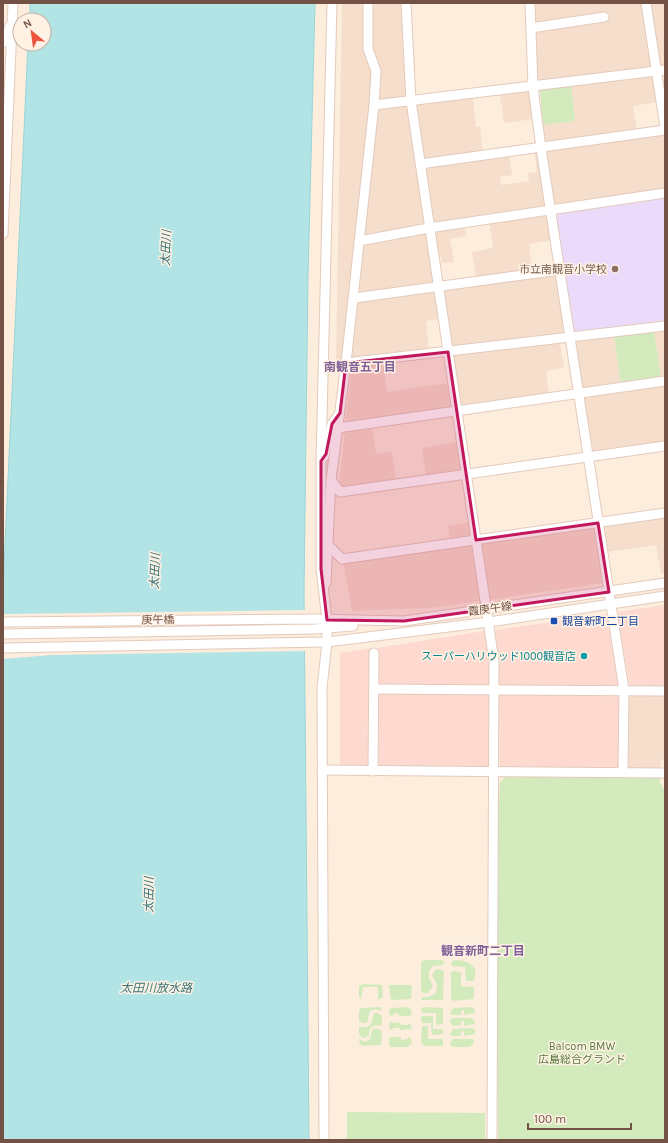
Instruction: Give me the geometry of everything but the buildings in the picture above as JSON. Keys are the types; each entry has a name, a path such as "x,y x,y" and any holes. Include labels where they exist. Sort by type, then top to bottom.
{"street":[{"path":"324,1140 322,688 327,642 327,624 321,569 321,461 332,3"},
{"path":"324,594 329,546 331,480 354,298 374,105 376,71 368,49 368,3"},
{"path":"406,3 411,101 437,286 494,662 495,772 492,1140"},
{"path":"530,3 533,87 541,148 577,393 624,690 623,772"},
{"path":"646,3 661,70 665,127"},
{"path":"531,28 604,17"},
{"path":"3,43 12,22"},
{"path":"3,234 12,40"},
{"path":"374,105 533,87 661,70"},
{"path":"3,125 7,139"},
{"path":"420,164 665,130"},
{"path":"359,241 429,228 665,193"},
{"path":"354,298 560,270"},
{"path":"346,364 665,326"},
{"path":"338,428 665,381"},
{"path":"321,461 326,454 332,424 340,412"},
{"path":"331,480 340,492 665,446"},
{"path":"329,546 342,559 665,513"},
{"name":"霞庚午線","path":"327,624 404,621 665,583"},
{"path":"3,648 315,643 489,622 665,596"},
{"name":"庚午橋","path":"3,622 314,619 327,624"},
{"path":"3,634 314,629 327,624"},
{"path":"373,771 374,653"},
{"path":"374,690 665,690"},
{"path":"322,770 665,773"}],"highlighted area":[{"path":"448,352 476,540 598,523 609,592 404,621 327,620 321,569 321,461 326,454 332,424 340,413 346,363"}],"shaded area":[{"path":"342,3 365,3 374,75 343,367 336,366"},
{"path":"371,3 404,3 408,96 405,99 380,101 378,98 372,50"},
{"path":"531,3 644,3 652,69 539,84 537,81 535,29 610,18 609,13 534,24"},
{"path":"648,3 665,3 665,67 659,66"},
{"path":"652,75 655,77 658,102 633,106 637,132 545,142 543,125 575,121 571,85"},
{"path":"527,91 530,93 534,119 504,123 500,95"},
{"path":"473,98 476,127 480,127 483,154 424,162 415,105"},
{"path":"406,105 409,107 425,224 422,226 367,238 362,234 376,111 379,109"},
{"path":"660,133 664,136 665,145 665,191 557,206 555,204 547,153 548,150"},
{"path":"534,151 539,152 546,205 545,208 433,224 424,166 509,155 512,175 500,177 501,185 529,181 528,173 537,172"},
{"name":"市立南観音小学校","path":"665,197 665,322 576,333 574,331 557,217 559,212"},
{"path":"546,213 552,240 529,244 532,271 476,278 472,252 493,248 489,221"},
{"path":"464,225 466,236 450,239 454,262 442,263 441,257 436,257 434,229"},
{"path":"427,232 434,281 432,285 360,295 357,292 361,245"},
{"path":"555,272 567,333 452,348 443,289"},
{"path":"435,291 439,319 426,321 429,351 354,359 351,356 356,303 359,300"},
{"path":"665,329 665,378 661,379 654,330"},
{"path":"614,336 621,385 585,390 583,388 576,343 577,340"},
{"path":"560,343 564,368 546,371 549,395 461,408 459,406 453,355"},
{"path":"383,362 387,392 449,383 453,406 451,409 345,424 352,366"},
{"path":"665,384 665,444 595,453 593,451 584,398 585,394"},
{"path":"372,426 376,454 392,452 396,481 340,489 339,486 345,430"},
{"path":"459,442 463,470 426,477 422,448"},
{"path":"665,516 665,573 661,574 656,545 606,552 602,527 604,525"},
{"path":"471,522 473,535 471,537 450,541 448,526"},
{"path":"594,526 596,528 604,580 603,583 488,600 479,544 481,542"},
{"path":"471,543 475,545 482,601 430,608 352,611 343,561"},
{"path":"665,605 665,688 630,687 617,614 618,612"},
{"path":"606,614 609,616 621,684 619,687 502,687 499,685 496,630"},
{"path":"484,631 487,632 493,683 489,686 379,686 376,684 377,648"},
{"path":"372,648 371,764 368,766 340,766 340,653"},
{"path":"502,692 621,695 621,766 618,768 500,768 499,694"},
{"path":"377,693 491,693 490,765 487,768 379,768 376,765"},
{"path":"665,693 665,759 661,760 660,769 630,768 628,766 629,694"}],"green space":[{"path":"571,85 575,121 543,125 540,89"},
{"path":"654,330 661,379 621,385 614,336"},
{"name":"Balcom BMW 広島総合グランド","path":"507,775 660,776 660,782 665,791 665,1140 498,1140 498,817 500,782"},
{"path":"424,960 442,960 444,962 443,965 433,966 429,971 429,978 433,986 428,993 423,993 421,990 421,962"},
{"path":"454,960 468,962 474,967 474,981 466,981 465,967 452,966 451,963"},
{"path":"438,969 444,971 443,1000 421,1000 422,997 429,997 436,993 437,984 432,976 434,971"},
{"path":"451,972 461,972 461,986 474,987 474,999 454,1001 451,999"},
{"path":"363,984 382,985 383,997 378,1000 378,987 363,987 361,1000 359,996 359,986"},
{"path":"389,985 411,985 411,999 391,1000"},
{"path":"381,1007 381,1011 375,1009 370,1011 367,1023 362,1023 359,1021 359,1011 361,1008"},
{"path":"408,1007 412,1014 410,1016 400,1016 399,1014 394,1013 393,1016 390,1016 389,1010 392,1008"},
{"path":"472,1007 475,1010 475,1013 464,1015 464,1010 461,1011 461,1015 452,1015 450,1013 453,1008"},
{"path":"421,1008 443,1008 443,1024 436,1025 436,1013 422,1013"},
{"path":"374,1013 378,1013 382,1016 382,1025 372,1026 369,1036 363,1038 359,1034 359,1027 367,1027 371,1024"},
{"path":"422,1016 433,1016 433,1029 443,1029 443,1034 432,1035 431,1023 422,1023"},
{"path":"453,1018 472,1018 475,1024 464,1026 464,1021 461,1021 461,1025 452,1026 450,1020"},
{"path":"390,1022 401,1023 402,1025 408,1025 410,1023 412,1029 400,1030 400,1028 393,1028 393,1030 390,1030"},
{"path":"422,1026 428,1026 428,1039 443,1039 443,1046 424,1046 421,1041"},
{"path":"375,1028 382,1032 381,1045 363,1046 360,1044 359,1039 365,1042 370,1039 372,1030"},
{"path":"472,1028 475,1030 475,1034 464,1036 464,1031 461,1032 461,1036 452,1036 450,1034 453,1029"},
{"path":"401,1037 401,1040 408,1039 408,1037 410,1037 412,1043 407,1047 391,1047 389,1044 389,1038"},
{"path":"452,1039 473,1039 474,1043 470,1047 453,1047 450,1045"},
{"path":"347,1112 485,1113 485,1140 347,1140"}],"water":[{"name":"太田川放水路","path":"30,3 315,3 308,276 304,592 309,1140 3,1140 3,588 28,52 52,52 52,12 30,12"}],"pier":[{"path":"306,610 307,651 52,655 3,659 3,614"}],"place":[{"name":"市立南観音小学校","path":"615,269"},
{"name":"観音新町二丁目","path":"554,621"},
{"name":"スーパーハリウッド1000観音店","path":"584,656"}],"district":[{"name":"南観音五丁目","path":"360,367"},
{"name":"観音新町二丁目","path":"483,951"}],"water label":[{"name":"太田川","path":"166,248"},
{"name":"太田川","path":"155,571"},
{"name":"太田川","path":"149,895"}]}
